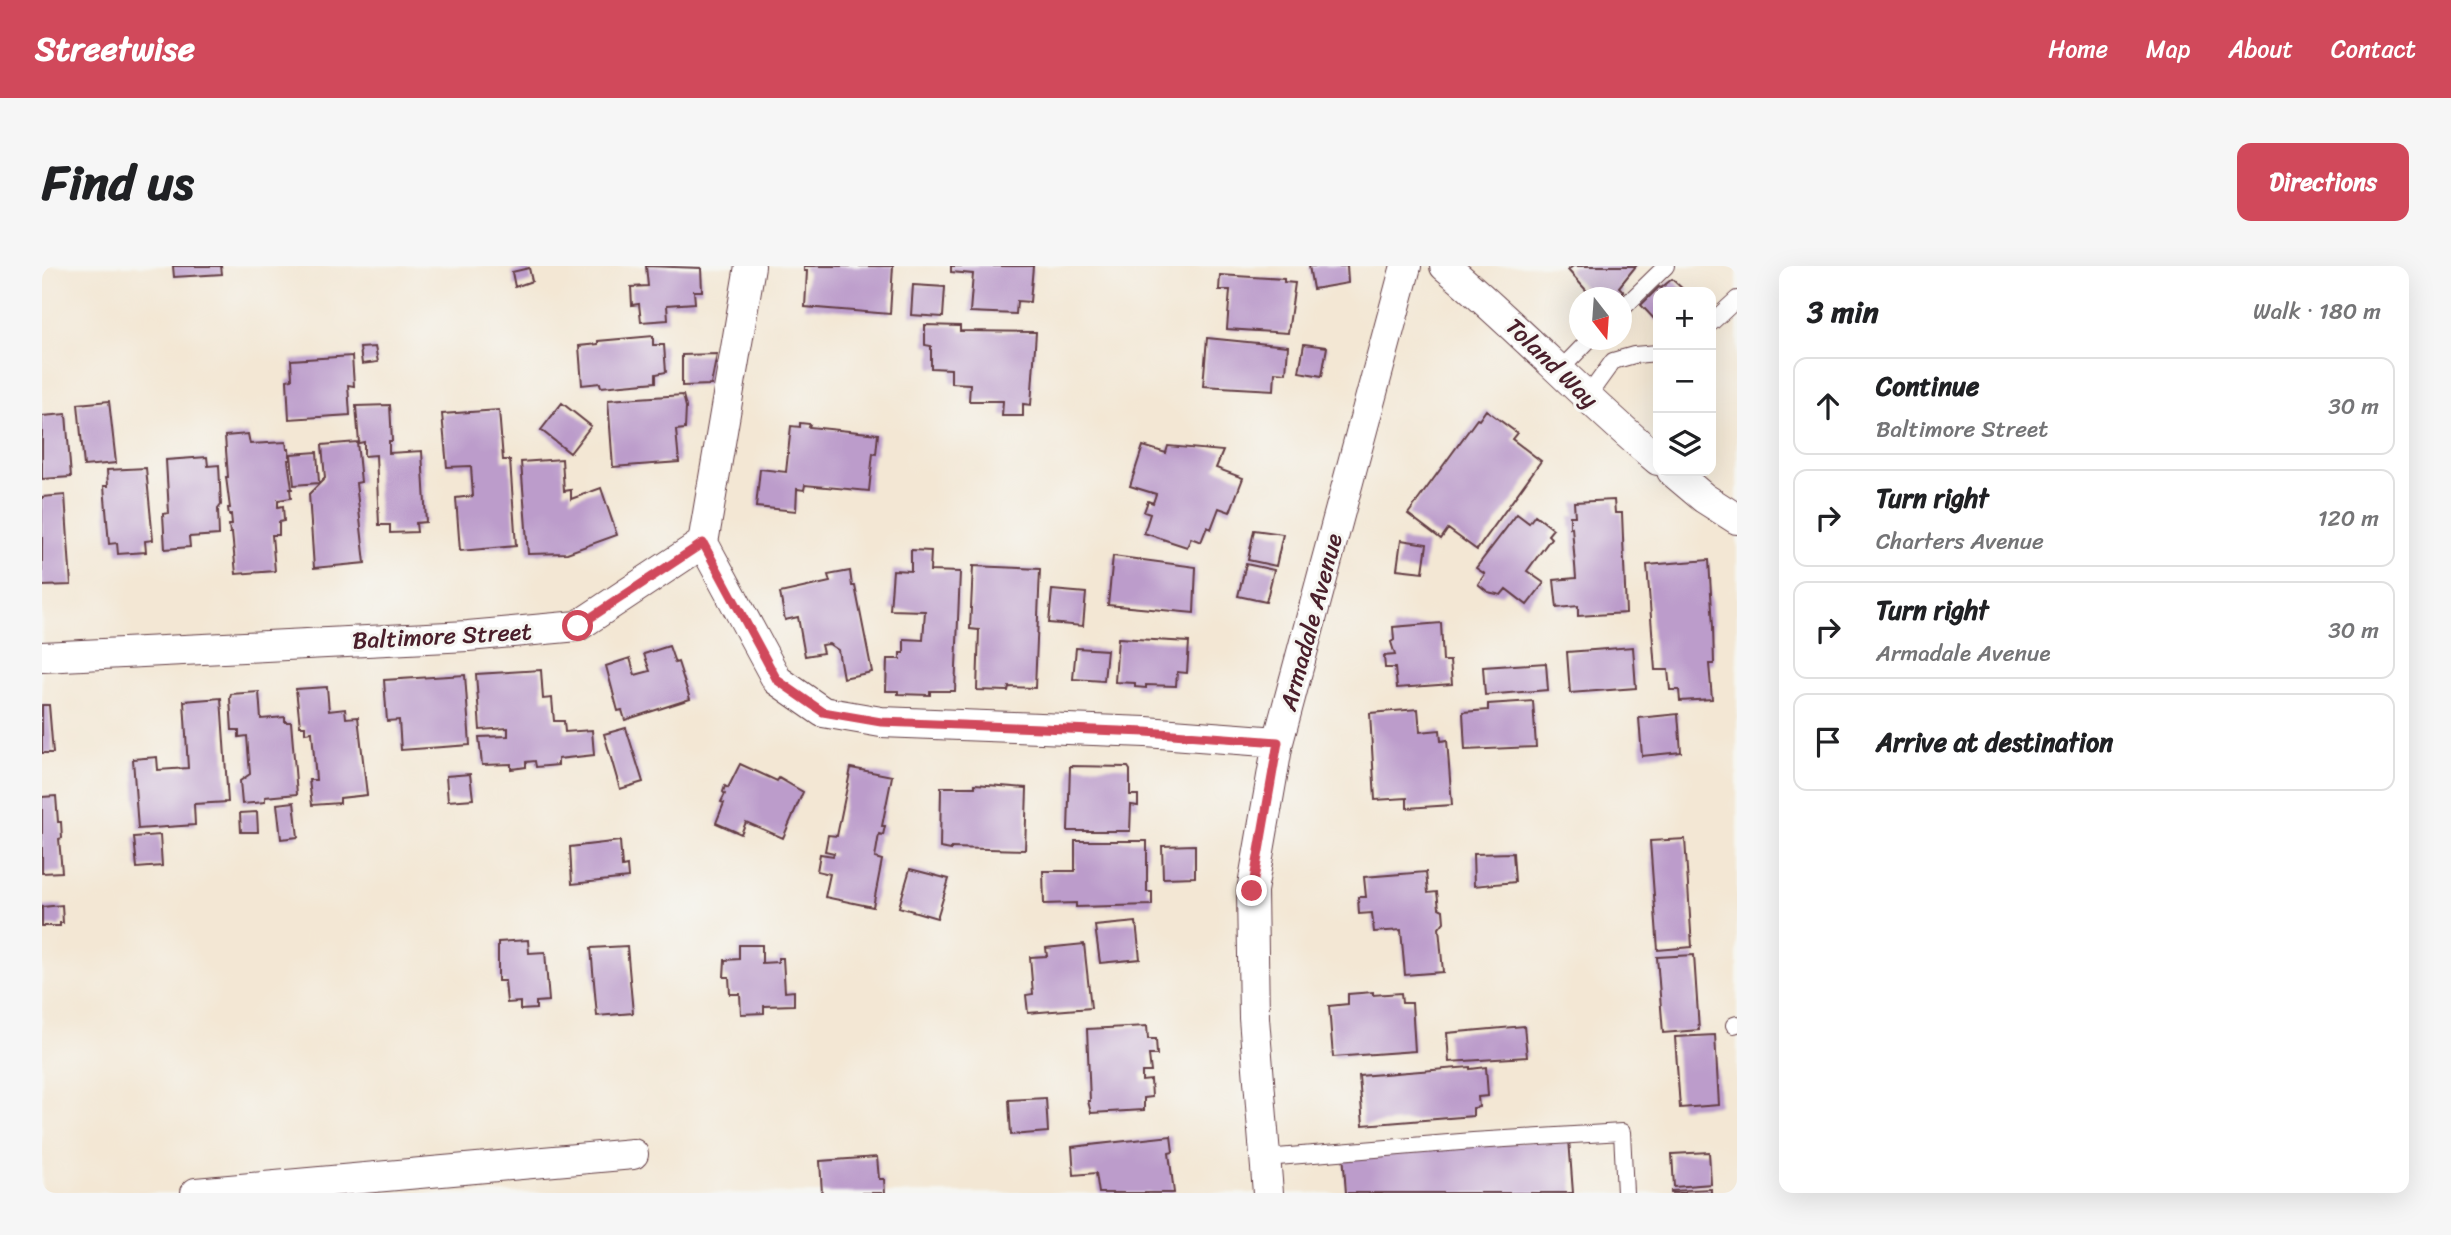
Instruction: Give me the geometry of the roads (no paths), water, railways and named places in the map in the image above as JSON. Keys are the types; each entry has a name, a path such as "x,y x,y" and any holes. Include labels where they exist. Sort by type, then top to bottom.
{"street":[{"path":"750,266 703,543 777,680 823,712 881,722 1146,732 1278,742"},
{"name":"Armadale Avenue","path":"1268,1193 1254,1018 1252,891 1278,742 1406,266"},
{"name":"Toland Way","path":"1445,266 1501,313 1611,421 1653,456"},
{"path":"1677,476 1704,498 1737,519"},
{"name":"Baltimore Street","path":"42,657 468,636 578,626 703,543"},
{"path":"195,1193 633,1154"}],"lane":[{"path":"1632,299 1666,266"},
{"path":"1716,318 1737,299"},
{"path":"1560,370 1579,350"},
{"path":"1587,397 1614,361 1653,353"},
{"path":"1265,1158 1622,1132 1625,1193"}]}
